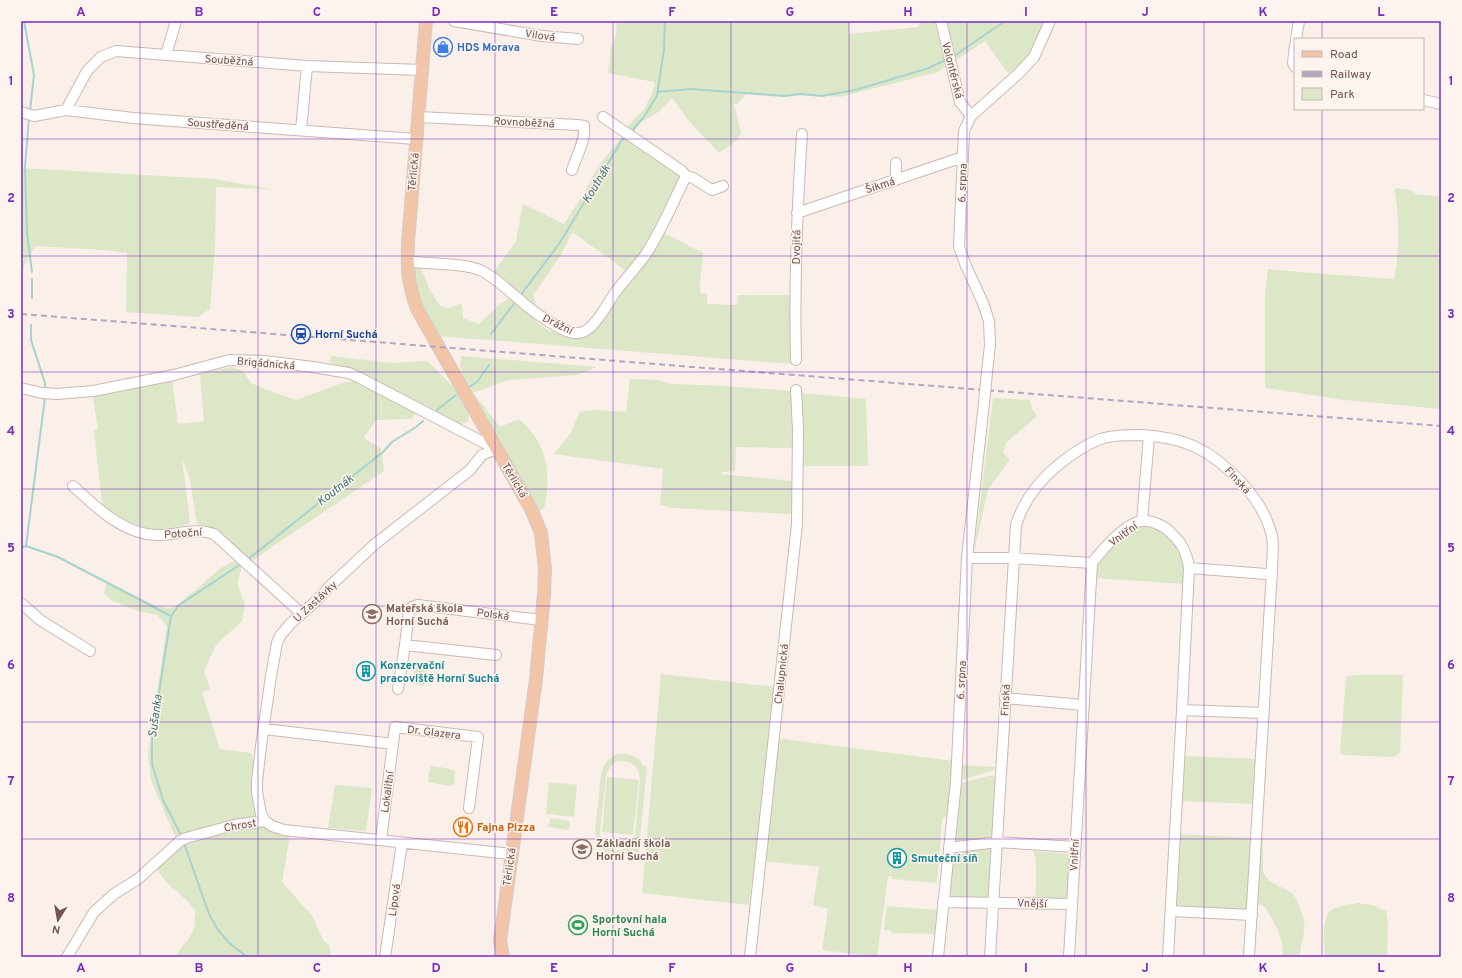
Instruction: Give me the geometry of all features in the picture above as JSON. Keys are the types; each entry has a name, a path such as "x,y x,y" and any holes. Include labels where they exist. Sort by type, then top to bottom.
{"main road":[{"name":"Těrlická","path":"426,21 407,261 409,285 417,309 496,449 526,498 541,533 545,569 536,679 500,941 503,957"}],"street":[{"path":"166,55 176,21"},
{"name":"Vilová","path":"454,21 542,36 578,39"},
{"name":"Volontérská","path":"941,21 960,102 971,116"},
{"name":"6. srpna","path":"938,957 956,782 967,558 990,345 989,321 983,303 959,247 964,130 971,116 1027,66 1034,57 1050,21"},
{"path":"1296,38 1299,21"},
{"name":"Souběžná","path":"66,110 87,71 101,57 116,51 307,66 422,70"},
{"path":"1294,54 1294,65"},
{"path":"302,130 307,66"},
{"path":"1424,100 1441,104"},
{"name":"Soustředěná","path":"21,112 34,116 66,110 133,118 416,139"},
{"name":"Rovnoběžná","path":"418,117 584,126 581,144 572,170"},
{"path":"603,117 682,171 686,176 693,178 712,190 723,186"},
{"name":"Dvojitá","path":"796,360 795,310 797,213 802,134"},
{"name":"Šikmá","path":"797,213 962,157"},
{"path":"896,163 896,180"},
{"name":"Drážní","path":"407,261 469,267 482,272 537,314 565,330 577,334 585,332 602,313 617,290 645,255 686,176"},
{"name":"Brigádnická","path":"22,390 57,394 93,391 174,376 229,360 264,361 313,367 358,377 496,449"},
{"name":"Chalupnická","path":"750,957 797,524 798,431 796,390"},
{"name":"Finská","path":"997,842 1013,558 1016,525 1020,510 1032,492 1049,473 1071,455 1098,440 1124,435 1149,436 1180,440 1199,448 1225,465 1252,494 1263,512 1272,537 1249,957"},
{"path":"1142,521 1149,436"},
{"name":"U Zastávky","path":"265,821 261,814 257,781 260,746 264,729 271,676 280,636 302,613 375,544 470,470 482,455 496,449"},
{"name":"Potoční","path":"73,486 99,509 120,524 140,533 157,535 197,530 214,534 302,613"},
{"name":"Vnitřní","path":"1069,957 1092,563 1110,542 1134,524 1142,521 1163,527 1183,546 1188,557 1182,710 1168,957"},
{"path":"967,558 1013,558 1092,563"},
{"path":"1188,568 1266,574 1271,573"},
{"path":"21,604 40,620 90,651"},
{"name":"Polská","path":"398,689 409,611 412,607 418,605 542,620"},
{"path":"405,645 496,656"},
{"path":"1005,698 1083,705"},
{"path":"1182,710 1263,713"},
{"name":"Dr. Glazera","path":"264,729 393,744 395,727 478,737 469,808"},
{"name":"Lokalitní","path":"381,840 393,744"},
{"name":"Chrost","path":"67,957 94,912 114,894 138,879 183,839 234,825 265,821 272,826 284,830 511,854"},
{"path":"990,957 997,842"},
{"path":"949,848 997,842 1075,847"},
{"name":"Lipová","path":"385,957 402,843"},
{"name":"Vnější","path":"943,902 1072,904"},
{"path":"1170,911 1252,915"}],"green space":[{"path":"617,21 849,21 849,34 918,27 921,21 1045,21 1035,45 1028,57 1008,73 985,41 938,72 840,97 801,94 784,96 747,93 737,104 734,104 741,132 737,140 719,153 689,121 672,98 660,111 641,122 628,139 678,172 681,183 654,234 628,272 572,232 561,255 533,295 537,306 535,321 548,330 580,339 593,332 616,299 619,300 618,298 662,232 703,253 700,289 701,294 707,293 707,304 737,305 738,295 791,295 790,331 794,364 437,336 419,302 413,283 413,266 421,268 429,288 440,306 449,308 462,303 463,318 479,324 501,303 516,294 492,275 516,241 523,204 564,224 583,195 598,166 621,138 627,127 645,108 655,86 654,82 608,73 611,48 616,35"},
{"path":"21,168 215,179 271,189 216,187 215,248 210,309 198,317 126,312 127,253 36,246 24,265 23,273 21,273"},
{"path":"1397,188 1412,190 1415,194 1441,197 1441,409 1345,400 1265,388 1265,295 1268,269 1394,279 1397,259 1398,234 1396,198 1394,190"},
{"path":"332,356 392,363 428,361 464,398 470,409 468,421 458,426 329,361"},
{"path":"461,356 597,367 577,375 508,380 470,394 460,367"},
{"path":"231,367 243,371 251,383 296,400 345,382 357,382 415,413 412,419 376,420 364,437 381,448 384,471 250,562 220,533 197,524 190,479 182,458 190,522 188,524 167,530 143,529 136,524 130,524 113,515 102,503 94,431 98,428 93,398 96,393 172,379 178,424 204,421 200,374"},
{"path":"630,379 658,380 671,384 790,391 793,395 796,448 736,447 735,471 722,472 721,474 793,481 791,514 673,508 660,505 663,469 554,454 570,434 580,412 594,410 626,412"},
{"path":"801,393 866,399 868,466 799,466 799,397"},
{"path":"475,395 500,427 519,419 536,438 545,458 547,469 547,492 545,505 543,509 538,512 472,397"},
{"path":"993,398 1030,400 1032,409 1037,416 1006,443 1003,453 1010,459 988,490 974,552"},
{"path":"1146,524 1163,529 1184,556 1185,584 1094,578 1096,562 1119,538 1137,525"},
{"path":"236,560 242,566 237,584 245,604 242,621 216,645 204,671 210,689 202,692 220,749 251,753 255,767 257,810 290,835 282,882 313,917 323,940 329,945 331,957 176,957 193,931 196,912 187,900 165,880 157,868 176,839 151,780 148,755 167,626 157,615 138,611 113,601 104,593 107,582 154,605 168,608 174,607 196,590 219,569"},
{"path":"415,663 426,664 424,686 413,684"},
{"path":"661,674 776,687 749,905 642,893"},
{"path":"1354,675 1403,675 1400,753 1394,757 1344,755 1340,753 1346,677"},
{"path":"783,739 953,761 947,816 942,819 937,883 892,879 892,876 888,876 877,957 822,950 828,909 813,905 819,867 765,861 779,740"},
{"path":"617,754 629,754 638,759 643,766 647,767 638,858 633,857 633,850 619,856 608,854 599,845 596,839 595,831 601,774 607,762","holes":["618,761 623,761 634,765 638,771 640,780 635,835 632,842 627,847 621,850 616,850 610,849 605,845 600,832 606,776 612,766"]},
{"path":"1182,756 1258,759 1255,804 1180,801"},
{"path":"961,765 996,767 992,771 961,780"},
{"path":"431,766 455,771 454,785 449,786 428,782"},
{"path":"993,775 996,784 993,836 991,840 956,842 961,783"},
{"path":"607,777 639,780 633,835 602,832"},
{"path":"549,782 577,785 574,817 546,814"},
{"path":"335,785 372,788 366,831 328,828"},
{"path":"550,818 570,821 569,830 548,827"},
{"path":"1179,834 1251,838 1248,911 1174,906"},
{"path":"1259,838 1263,839 1263,871 1265,876 1273,883 1291,893 1295,897 1300,908 1304,920 1304,934 1300,957 1283,957 1282,944 1275,924 1264,906 1256,904"},
{"path":"988,847 992,849 990,897 987,899 955,898 950,894 954,851"},
{"path":"1033,851 1071,854 1070,898 1067,901 1028,900 1028,897 1035,896 1036,892 1036,859"},
{"path":"1358,903 1372,905 1386,911 1388,922 1387,957 1325,957 1324,931 1326,917 1329,912 1339,907"},
{"path":"887,906 939,909 936,934 892,933 890,930 884,930"}],"waterway":[{"path":"24,21 34,75 30,111"},
{"name":"Koutnák","path":"630,133 643,118 657,96 664,49 665,21"},
{"path":"954,56 1005,21"},
{"path":"657,92 691,89 784,96 801,94 822,96 855,90 926,69 946,60"},
{"path":"29,118 25,167 27,233 32,272"},
{"name":"Koutnák","path":"520,296 559,244 622,140 626,137"},
{"path":"32,279 32,298"},
{"name":"Koutnák","path":"491,334 516,301"},
{"path":"31,325 31,340 45,383 45,389"},
{"name":"Koutnák","path":"467,388 477,382 489,365"},
{"name":"Koutnák","path":"437,410 456,395"},
{"path":"26,546 45,397"},
{"name":"Koutnák","path":"247,560 383,452 392,442 423,421"},
{"name":"Sušanka","path":"21,547 26,546 58,557 171,616 152,737 152,764 163,800 182,837"},
{"name":"Koutnák","path":"171,616 179,605 241,564"},
{"name":"Sušanka","path":"184,843 209,914 218,930 229,943 247,957"}],"railway":[{"path":"21,314 1441,426"}],"place":[{"name":"HDS Morava","path":"443,47"},
{"name":"Horní Suchá","path":"301,334"},
{"name":"Mateřská škola Horní Suchá","path":"372,614"},
{"name":"Konzervační pracoviště Horní Suchá","path":"366,671"},
{"name":"Fajna Pizza","path":"463,827"},
{"name":"Základní škola Horní Suchá","path":"582,849"},
{"name":"Smuteční síň","path":"897,858"},
{"name":"Sportovní hala Horní Suchá","path":"578,925"}]}
